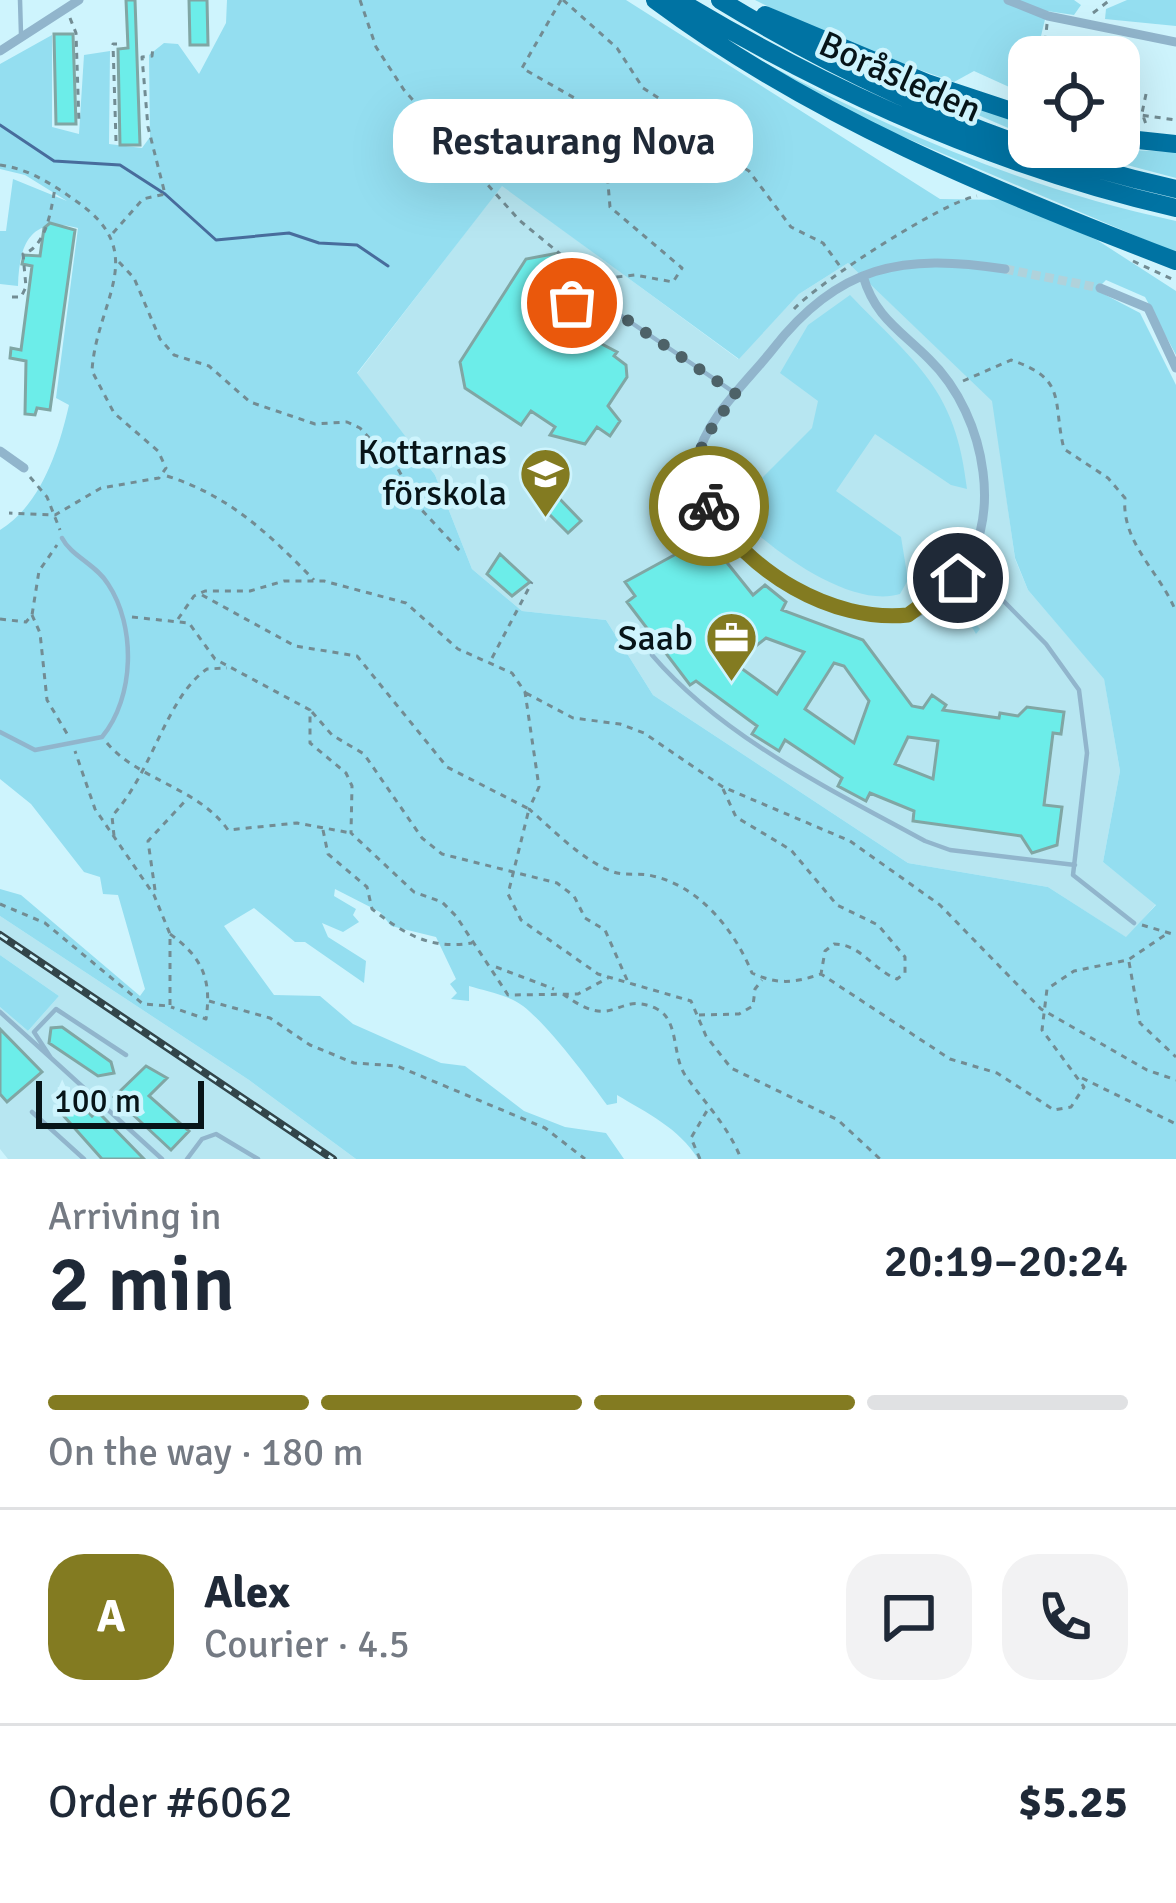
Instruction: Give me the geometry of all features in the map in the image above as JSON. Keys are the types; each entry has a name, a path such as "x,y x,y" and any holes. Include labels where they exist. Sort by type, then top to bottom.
{"highway":[{"path":"655,0 746,65 860,128 1176,262"},
{"name":"Boråsleden","path":"678,0 814,76 942,135 1061,179 1176,208"},
{"name":"Boråsleden","path":"720,0 823,61 950,119 1061,160 1176,189"},
{"path":"731,0 928,83 1008,110"},
{"path":"1140,140 1176,144"}],"street":[{"path":"0,51 79,0"},
{"path":"1007,0 1048,16 1176,42"},
{"path":"863,276 883,320 933,362 952,387 966,410 983,470 984,502 968,565 921,610 891,617 847,610 816,597 741,550 695,482 703,443 808,305 863,276 913,262 1006,269"},
{"path":"1100,288 1148,308 1176,368"},
{"path":"0,451 24,468"}],"lane":[{"path":"20,0 22,40"},
{"path":"592,296 578,304 565,295 565,284 579,276 589,280 592,296 736,394"},
{"path":"0,732 35,750 102,736 124,694 124,616 107,581 62,538"},
{"path":"968,565 1030,626 1079,690 1088,740 1075,865 1078,882 1134,923"},
{"path":"652,655 686,695 733,728 926,842 950,850 1075,865"},
{"path":"51,1058 34,1031 53,1009 126,1055"},
{"path":"0,1012 162,1159"},
{"path":"32,1112 84,1159"},
{"path":"187,1159 202,1139 216,1134 258,1159"}],"path":[{"path":"360,0 376,47 404,91 519,220 576,267 579,276"},
{"path":"589,280 635,275 673,282 682,268 610,207 605,148 578,100 522,68 562,0 617,48 644,88 674,108 696,139 749,171 790,227 823,243 843,271"},
{"path":"1085,24 1098,6 1110,0"},
{"path":"66,11 76,33 80,124"},
{"path":"1046,36 1048,16"},
{"path":"1104,36 1105,28"},
{"path":"116,141 112,44 117,44"},
{"path":"112,234 143,199 165,194 148,127 142,58 152,56 153,47"},
{"path":"1146,94 1142,115 1153,132"},
{"path":"1142,115 1176,120"},
{"path":"0,165 21,168 100,218 112,234 119,262 140,289 160,339 174,355 209,366 250,402 315,424 347,422 360,428 398,469 418,507 460,550"},
{"path":"12,296 21,297 26,286 22,254 37,247 48,226 56,187"},
{"path":"119,262 92,371 114,413 158,451 165,476"},
{"path":"952,387 1011,360 1038,369 1054,386 1064,449 1108,478 1125,498 1124,517 1132,538 1176,612"},
{"path":"0,619 26,622 32,615 39,571 62,538 55,515 24,468"},
{"path":"9,513 55,515 101,488 165,476 208,491 243,512 315,581"},
{"path":"178,619 199,594 315,581 406,603 458,649 512,673 525,692 539,787 508,894 520,920 608,978 691,1001 706,1036 731,1068 838,1120 880,1159"},
{"path":"491,660 532,582"},
{"path":"199,594 295,646 357,656 447,767 529,809 611,872 651,875 714,909 738,938 752,973 794,983 820,974"},
{"path":"32,615 40,633 47,700 73,743 89,794 154,895 170,934 170,1006"},
{"path":"124,616 178,619 201,636 215,659 310,710 332,735 364,754 422,838 442,854 557,883 574,896 585,918 605,930 629,983"},
{"path":"114,838 112,816 146,770 192,679 207,669 233,667"},
{"path":"525,692 573,718 620,724 644,734 722,787 791,819 834,832 915,885 1041,1009 1147,1070 1176,1080"},
{"path":"310,710 310,743 346,773 352,786 351,833"},
{"path":"102,736 124,764 146,770 218,815 228,830 297,823 351,833 414,892 442,902 494,967 508,995 590,991 608,978"},
{"path":"722,787 736,818 780,841 837,905 878,925 905,957 905,973 897,979 881,973 858,950 834,944 825,951 820,974"},
{"path":"154,895 157,876 148,859 148,841 174,807 189,798"},
{"path":"323,830 321,842 328,854 367,887 372,909 401,932 441,948 473,943"},
{"path":"0,904 45,923 142,1004 170,1006 206,1018 211,988 196,953 170,934"},
{"path":"1134,923 1176,935"},
{"path":"1168,933 1129,960 1059,978 1048,989 1041,1009 1042,1030 1082,1078 1176,1124"},
{"path":"1129,960 1140,1023 1176,1057"},
{"path":"494,967 561,992 586,1012 601,1014 631,1004 655,1007 670,1018 683,1073 741,1159"},
{"path":"820,974 950,1059 997,1073 1054,1110 1080,1098 1082,1078"},
{"path":"700,1015 739,1014 753,1006 755,989 764,978"},
{"path":"209,1001 270,1018 310,1045 354,1063 397,1066 545,1128 585,1159"},
{"path":"700,1159 691,1138 708,1109"}],"shaded area":[{"path":"227,0 626,0 940,199 1007,200 1097,240 1176,291 1176,355 1145,297 1106,280 1096,290 1140,313 1176,385 1176,1159 698,1159 672,1130 640,1108 617,1095 617,1103 607,1105 557,1040 517,1002 469,986 469,1001 451,999 457,993 450,984 456,979 436,937 391,926 380,912 335,889 334,896 356,909 353,915 359,922 343,932 322,923 328,937 366,961 364,983 305,942 295,942 254,908 224,926 274,995 320,996 353,1024 441,1063 465,1066 524,1111 565,1127 606,1133 624,1159 356,1159 249,1080 0,916 0,889 21,895 140,996 145,989 118,895 103,894 100,877 84,872 31,804 0,779 0,530 37,491 65,422 69,405 56,398 78,228 62,225 38,230 25,246 18,286 0,284 0,231 6,231 13,179 67,201 25,175 0,169 0,64 52,35 52,127 79,134 84,55 110,51 109,144 142,148 150,137 149,55 164,43 178,44 199,74 226,23","holes":["502,186 739,359 799,294 848,263 992,401 1015,558 1028,590 1104,679 1120,771 1103,862 1156,905 1126,937 1048,887 908,863 653,695 606,620 522,611 472,569 435,475 357,373"]},
{"path":"755,0 1074,0 1081,5 1074,15 1047,11 1041,36 1008,36 1008,86 974,71 954,82 841,42"},
{"path":"1127,0 1176,0 1176,26 1105,19 1106,9"},
{"path":"743,51 953,152 1062,191 1176,221 1176,253 850,114"},
{"path":"849,59 1008,117 1008,128"},
{"path":"1140,150 1176,152 1176,178 1138,168"},
{"path":"502,185 738,359 799,294 848,263 993,401 1015,559 1028,590 1104,678 1120,771 1103,862 1156,904 1127,938 1048,887 908,863 653,695 606,620 522,611 472,569 435,475 357,374"},
{"path":"850,295 929,380 943,401 962,454 967,489 951,485 875,434 836,491 901,537 908,580 900,594 877,596 826,580 774,547 716,493 733,475 762,478 812,428 818,401 780,373 808,325"},
{"path":"966,584 993,606 975,623 980,629 976,634 957,601"},
{"path":"0,916 249,1080 356,1159 8,1159 0,1149 0,1007 28,1031 59,996 0,955"},
{"path":"0,955 59,996 28,1031 0,1007"}],"building":[{"path":"126,0 135,0 140,145 120,145 118,49 128,48"},
{"path":"189,0 207,0 208,45 190,45"},
{"path":"54,34 73,34 76,124 56,124"},
{"path":"50,223 75,230 50,410 37,408 35,415 25,414 26,361 10,358 11,348 21,350 32,266 22,264 24,255 40,256 44,228"},
{"path":"558,253 568,262 549,295 582,317 576,326 581,333 617,352 614,356 626,365 627,377 608,406 620,421 610,436 597,427 585,444 550,435 555,427 531,411 521,425 465,388 460,362 526,259"},
{"path":"556,495 581,521 568,533 543,508"},
{"name":"Saab","path":"691,535 704,545 716,537 722,545 716,549 753,595 765,585 786,602 782,610 863,640 912,706 923,708 932,695 946,705 943,710 999,718 1000,713 1018,716 1027,707 1064,712 1061,734 1053,733 1044,805 1062,807 1057,845 1032,853 1021,836 913,821 914,811 870,793 866,801 838,786 842,778 785,740 779,751 752,734 757,726 696,681 690,685 627,602 635,596 625,582 678,553 674,545","holes":["766,638 804,652 777,694 734,663","834,663 844,666 869,701 854,743 805,709","908,737 938,741 933,779 895,764"]},
{"path":"500,554 530,582 512,596 487,574"},
{"path":"62,1027 111,1062 114,1073 98,1076 49,1043 51,1028"},
{"path":"0,1029 42,1072 7,1102 0,1094"},
{"path":"146,1066 167,1078 149,1096 189,1131 171,1150 114,1097"},
{"path":"77,1100 92,1116 97,1111 144,1159 102,1159 62,1114"}],"waterway":[{"path":"0,125 54,161 120,165 165,194 216,240 289,233 319,243 357,245 388,266"}],"tunnel":[{"path":"1005,269 1100,288"}],"railway":[{"path":"0,935 333,1159"}],"way so far":[{"path":"572,303 584,303 592,296 736,394 698,456 695,482 709,506"}],"place":[{"name":"Restaurang Nova","path":"572,303"},
{"name":"Kottarnas förskola","path":"546,519"},
{"name":"Saab","path":"732,684"}],"route":[{"path":"709,506 741,550 786,582 847,610 876,616 908,615 932,603 958,578"}]}
